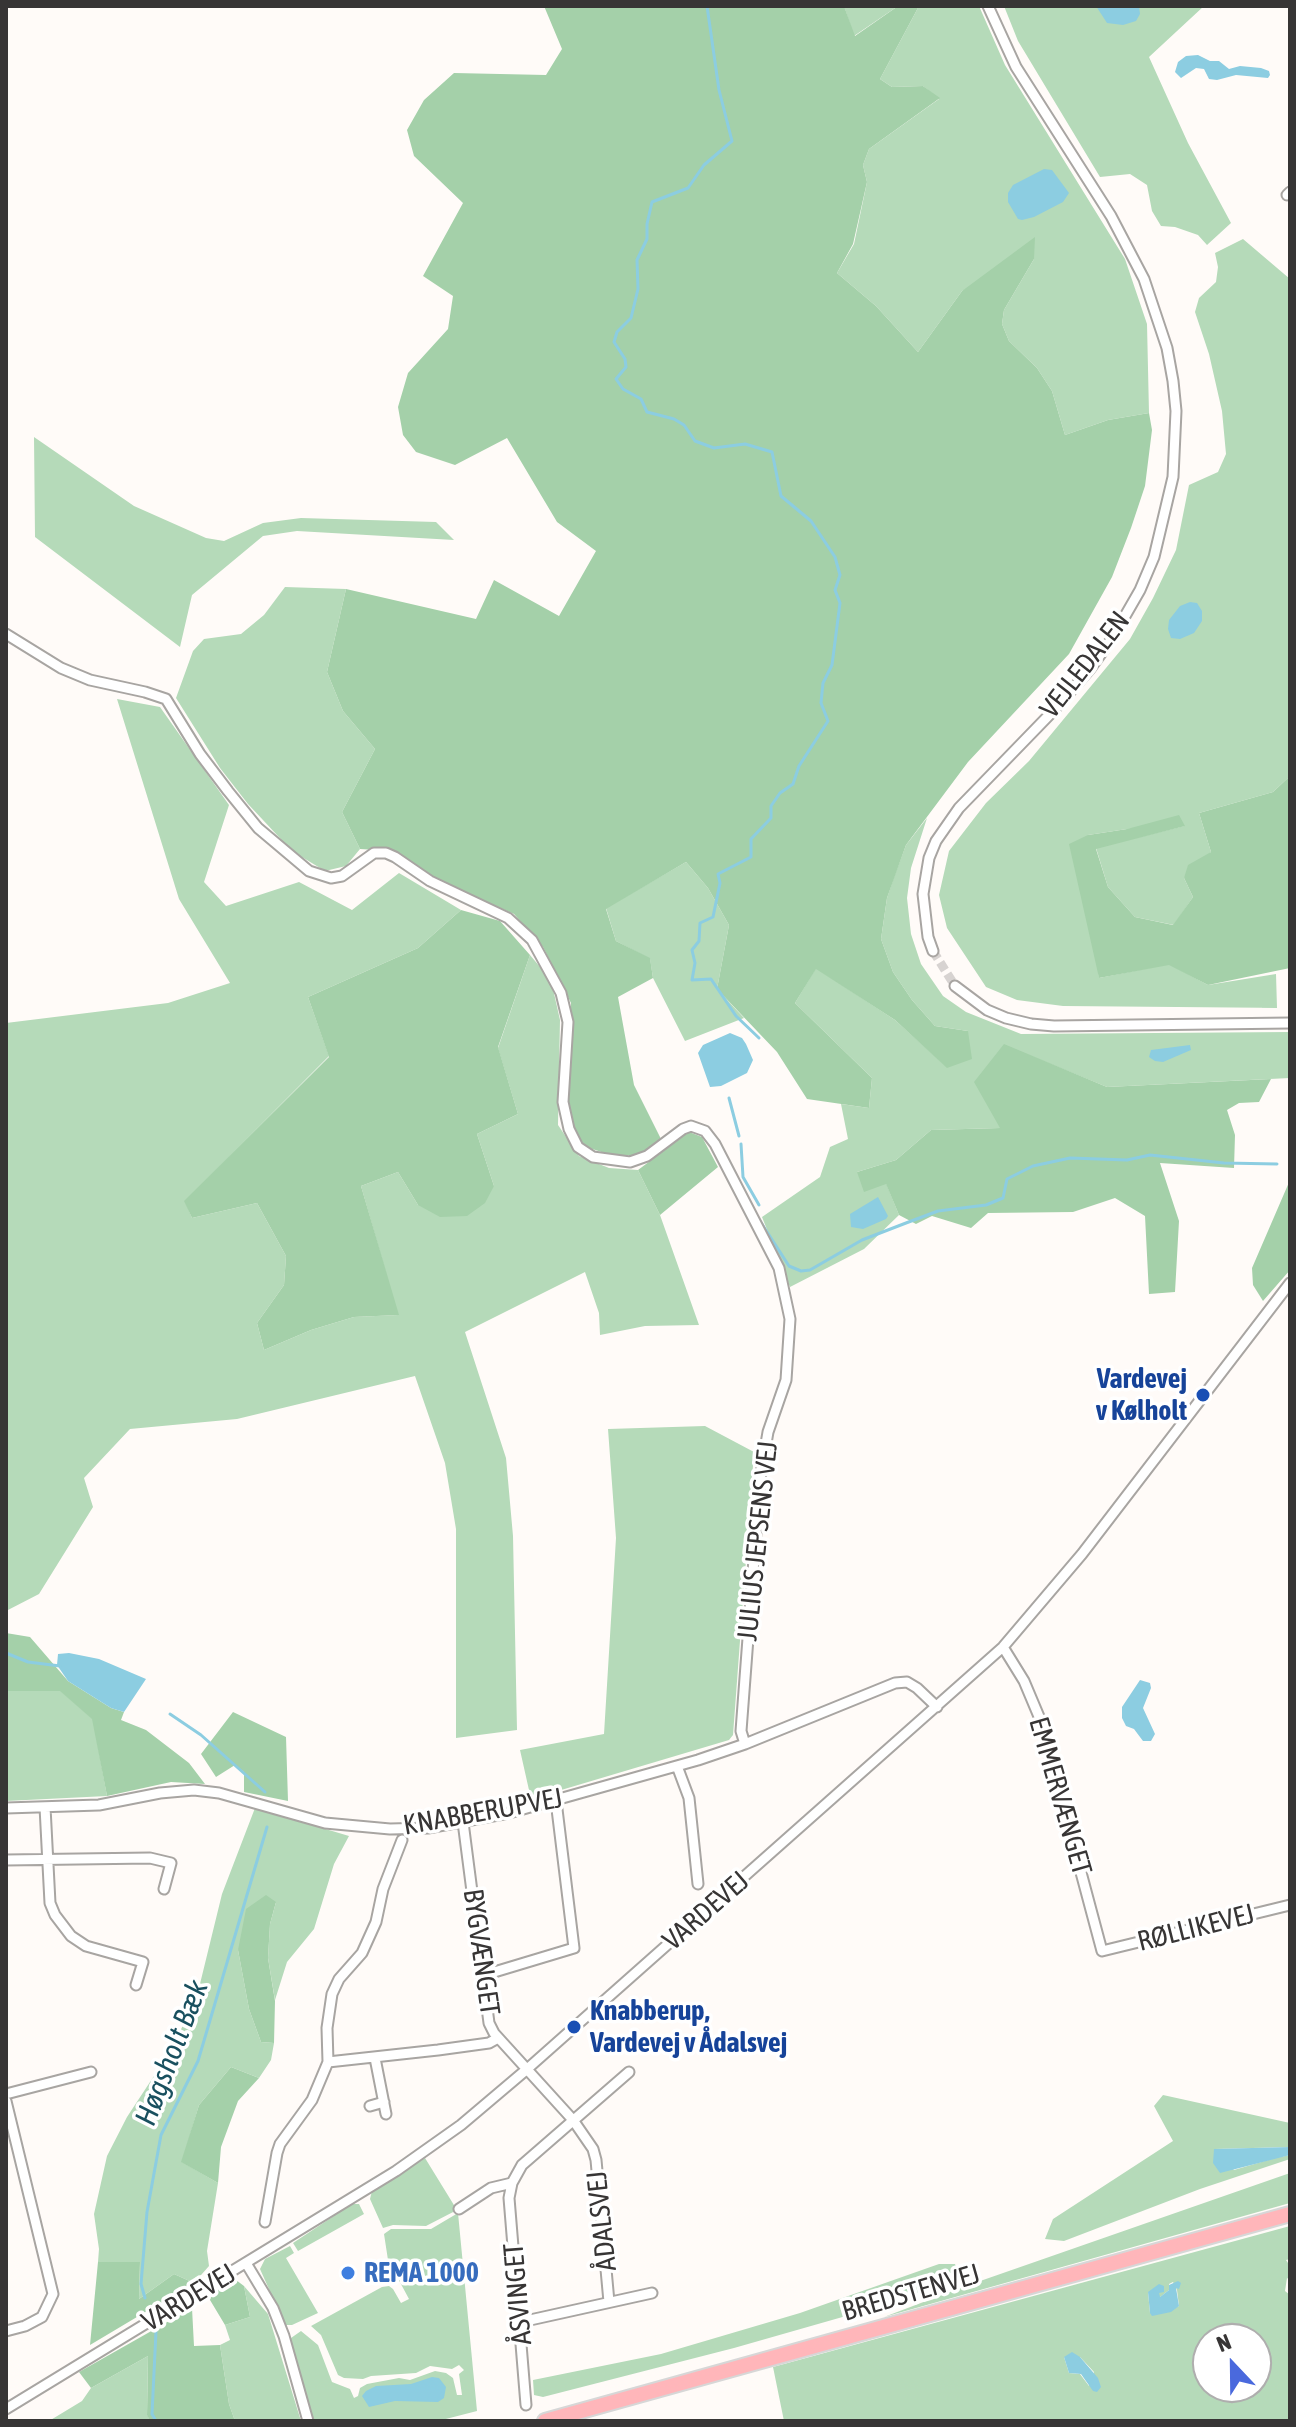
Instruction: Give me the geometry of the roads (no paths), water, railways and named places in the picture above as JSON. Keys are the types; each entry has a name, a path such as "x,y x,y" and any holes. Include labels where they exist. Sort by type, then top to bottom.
{"highway":[{"name":"BREDSTENVEJ","path":"545,2421 1290,2214"}],"street":[{"name":"VEJLEDALEN","path":"933,951 928,937 923,894 929,858 936,841 959,808 1055,709 1113,637 1140,590 1154,557 1165,519 1174,464 1176,411 1173,381 1167,348 1144,279 1111,216 1016,67 988,6"},
{"name":"JULIUS JEPSENS VEJ","path":"6,634 61,668 90,680 166,699 200,754 258,828 309,871 331,878 342,876 374,853 386,853 430,881 508,918 532,940 561,993 568,1022 563,1102 569,1129 578,1147 593,1157 630,1162 647,1156 691,1126 705,1131 715,1144 779,1268 790,1319 786,1380 768,1432 760,1479 741,1731 745,1744"},
{"path":"955,986 987,1010 1031,1024 1290,1023"},
{"name":"VARDEVEJ","path":"6,2409 409,2163 461,2125 526,2070 1003,1647 1082,1554 1290,1283"},
{"name":"EMMERVÆNGET","path":"1003,1647 1024,1681 1040,1719 1102,1951"},
{"name":"KNABBERUPVEJ","path":"6,1808 99,1805 194,1790 219,1793 325,1823 358,1828 428,1828 556,1801 677,1766 745,1744 895,1683 907,1682 937,1707"},
{"path":"677,1766 689,1798 698,1884"},
{"path":"481,1976 574,1948 556,1801"},
{"path":"45,1807 50,1903 61,1926 86,1946 143,1962 136,1985"},
{"name":"BYGVÆNGET","path":"463,1822 489,2023 526,2070"},
{"path":"265,2222 280,2144 312,2100 328,2062 327,2028 332,1994 339,1979 362,1953 376,1922 383,1889 402,1840"},
{"path":"397,1853 408,1858"},
{"path":"6,1860 132,1856 171,1863 164,1889"},
{"name":"RØLLIKEVEJ","path":"1102,1951 1290,1905"},
{"path":"328,2062 489,2043 498,2038"},
{"path":"375,2058 386,2114"},
{"name":"ÅDALSVEJ","path":"526,2070 586,2136 596,2160 609,2302"},
{"path":"6,2094 91,2072"},
{"path":"459,2209 491,2188 512,2183 522,2165 629,2072"},
{"path":"6,2101 53,2294 42,2317 6,2331"},
{"path":"370,2106 384,2102"},
{"name":"ÅSVINGET","path":"512,2183 509,2198 526,2405"},
{"path":"246,2263 273,2308 284,2336 308,2421"},
{"path":"521,2322 652,2293"}],"water":[{"path":"1096,6 1139,6 1140,14 1136,21 1123,25 1107,23"},
{"path":"1198,55 1210,61 1219,61 1229,69 1240,66 1261,68 1269,71 1270,75 1268,78 1236,75 1217,80 1209,79 1204,69 1196,68 1181,78 1175,72 1178,62 1186,56"},
{"path":"1044,169 1052,170 1069,193 1063,202 1034,217 1018,219 1008,202 1008,193 1013,185"},
{"path":"1197,603 1202,611 1202,621 1194,633 1180,639 1171,638 1169,620 1180,606"},
{"path":"730,1033 742,1038 753,1060 747,1073 721,1086 710,1087 698,1053 703,1045"},
{"path":"1190,1045 1191,1050 1163,1062 1149,1057 1151,1050"},
{"path":"878,1197 888,1216 886,1219 863,1229 851,1227 850,1214"},
{"path":"58,1654 99,1659 146,1679 124,1712 111,1708 68,1681 57,1665"},
{"path":"1140,1680 1150,1683 1151,1688 1143,1708 1155,1734 1151,1741 1143,1741 1134,1729 1126,1726 1122,1718 1122,1707"},
{"path":"1290,2147 1290,2155 1220,2173 1213,2163 1214,2149"},
{"path":"1178,2281 1181,2283 1179,2289 1176,2288 1179,2306 1171,2312 1152,2316 1148,2292 1159,2284 1164,2286 1160,2297 1169,2290 1169,2285"},
{"path":"1072,2352 1098,2378 1101,2387 1097,2392 1081,2374 1069,2373 1064,2357"},
{"path":"432,2377 439,2378 446,2387 444,2398 438,2402 395,2401 369,2407 362,2396 376,2386 411,2384"}],"waterway":[{"path":"707,6 719,90 732,141 704,165 688,188 652,202 647,239 637,260 638,289 631,318 617,332 614,342 625,359 626,367 616,379 623,389 641,399 647,412 674,419 684,425 695,441 714,448 745,444 772,452 781,496 811,521 835,557 840,575 835,590 840,603 832,665 823,683 821,703 828,721 799,766 793,784 780,793 771,806 771,818 751,839 751,857 718,874 720,883 713,917 700,923 699,941 692,950 695,963 692,980 711,979 736,1016 759,1038"},
{"path":"729,1098 739,1136"},
{"path":"741,1144 743,1177 759,1205"},
{"path":"760,1221 789,1266 801,1271 810,1270 862,1240 938,1211 986,1205 1003,1198 1007,1179 1033,1166 1070,1158 1127,1160 1150,1155 1224,1163 1277,1164"},
{"name":"Høgsholt Bæk","path":"6,1653 28,1662 60,1666"},
{"name":"Høgsholt Bæk","path":"170,1714 201,1735 265,1792"},
{"name":"Høgsholt Bæk","path":"145,2298 141,2284 147,2212 161,2135 198,2061 267,1827"},
{"name":"Høgsholt Bæk","path":"156,2331 152,2414 156,2421"}],"tunnel":[{"path":"933,951 955,986"}],"place":[{"name":"Vardevej v Kølholt","path":"1203,1395"},
{"name":"Knabberup, Vardevej v Ådalsvej","path":"574,2027"},
{"name":"REMA 1000","path":"348,2273"}]}
